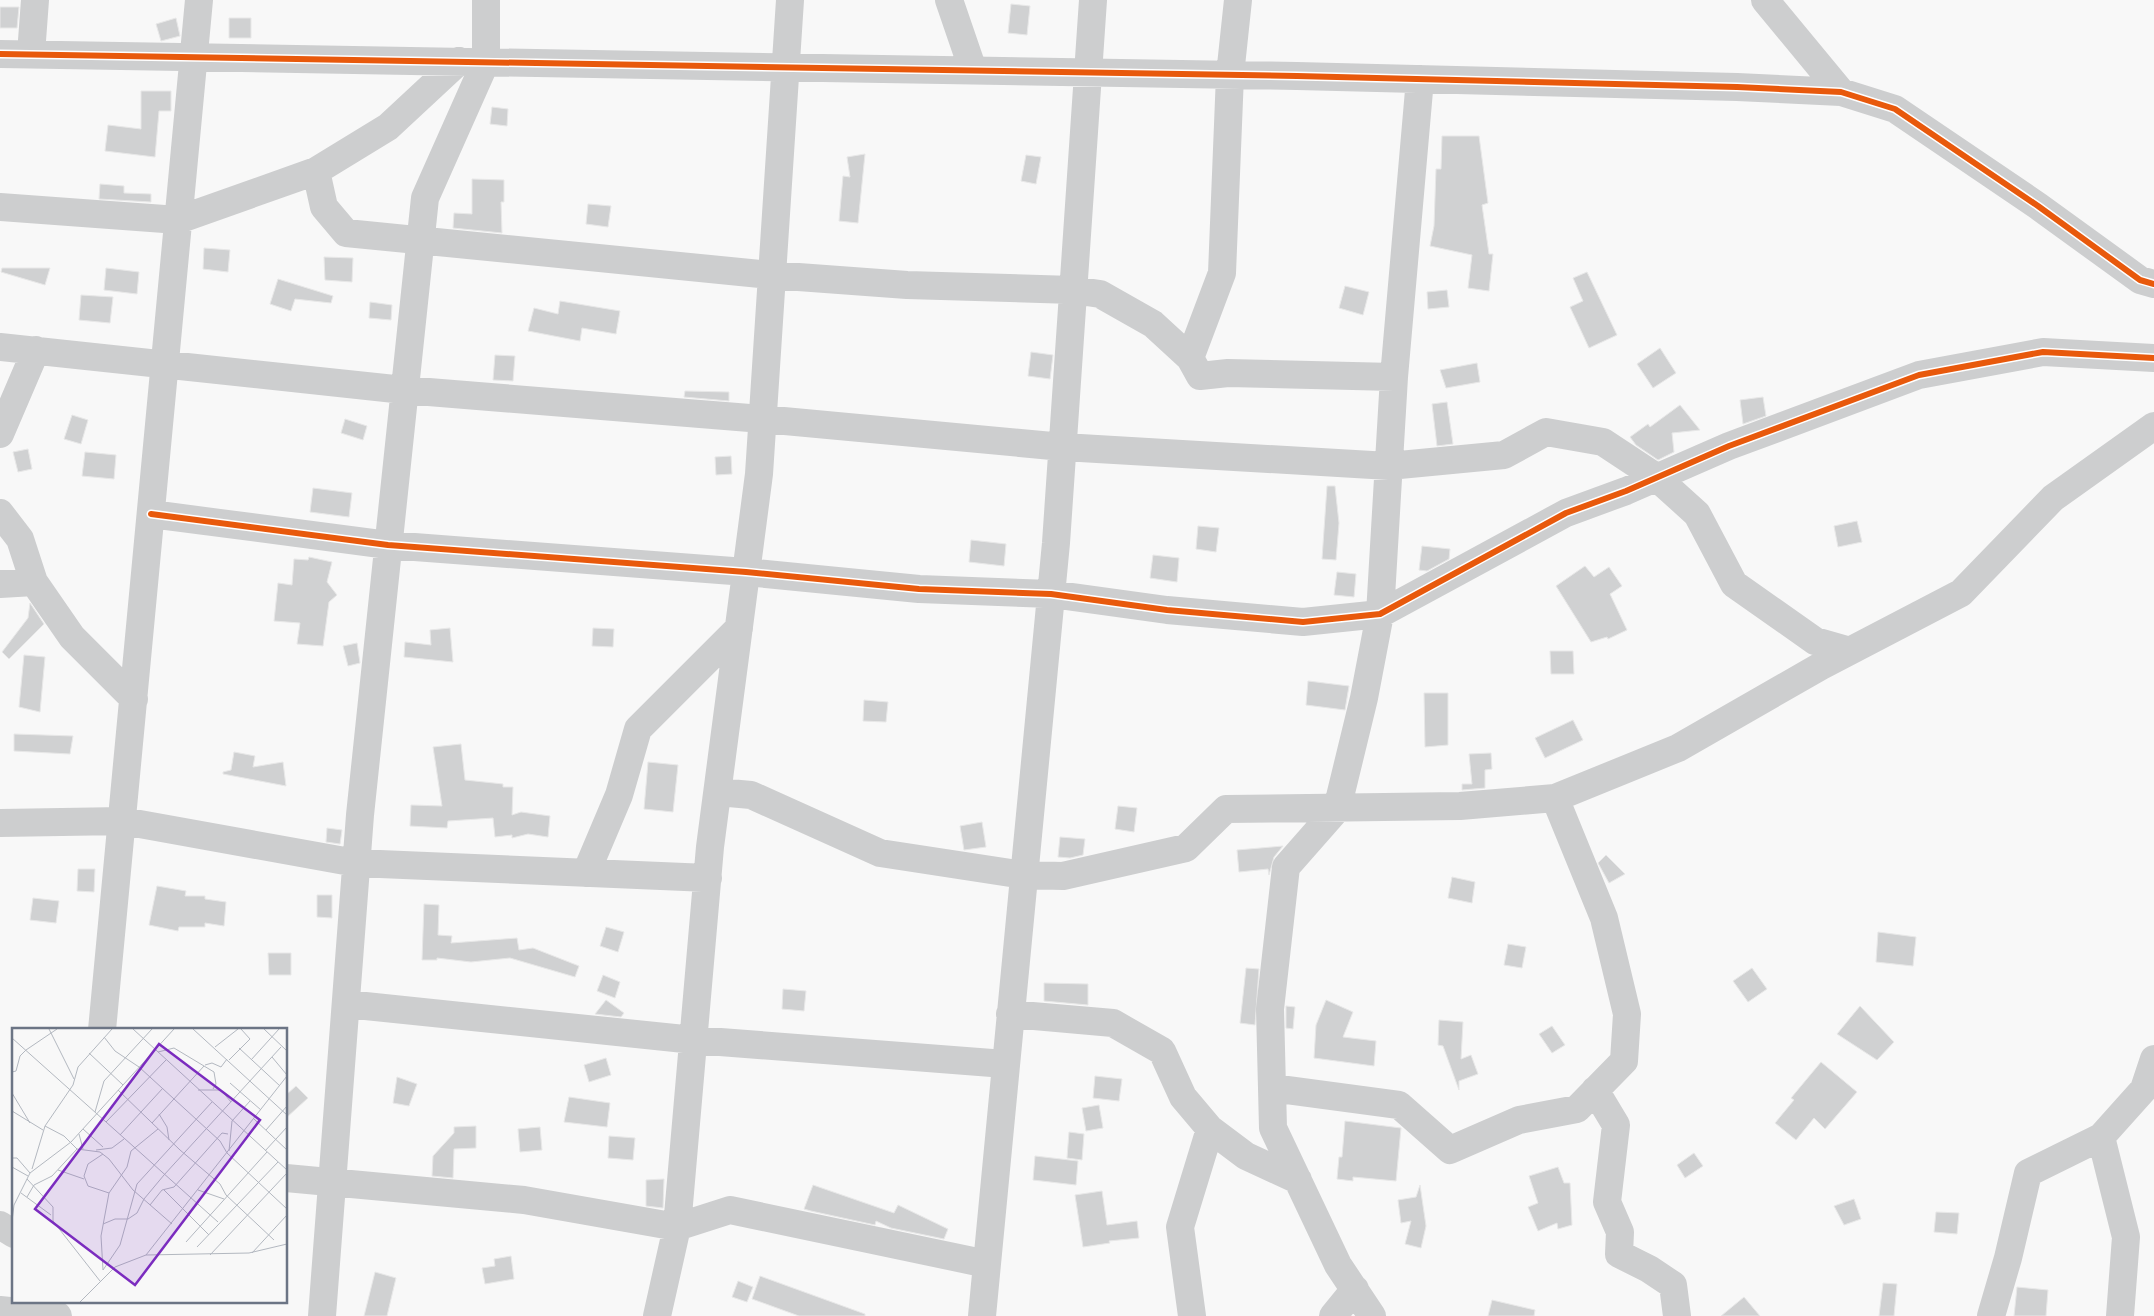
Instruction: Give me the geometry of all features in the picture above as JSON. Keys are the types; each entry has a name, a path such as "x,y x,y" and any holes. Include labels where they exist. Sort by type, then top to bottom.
{"street":[{"path":"31,54 35,0"},
{"path":"102,1028 199,0"},
{"path":"322,1316 356,863 424,198 486,61 486,0"},
{"path":"657,1316 677,1227 708,878 759,474 790,0"},
{"path":"949,0 974,70"},
{"path":"982,1316 1051,594 1063,447 1093,0"},
{"path":"1190,358 1222,273 1230,75 1238,0"},
{"path":"1765,0 1840,92"},
{"path":"0,54 1088,72 1737,86 1840,92 1895,109 2038,206 2140,280 2154,284"},
{"path":"0,207 178,220 316,171 388,127 458,61"},
{"path":"1372,1316 1338,1264 1273,1128 1270,1009 1286,868 1337,809 1364,698 1380,614 1394,377 1420,79"},
{"path":"316,171 324,207 346,233 771,274 908,284 1073,290 1100,294 1153,324 1190,358 1200,376 1228,373 1394,377"},
{"path":"0,347 404,390 762,419 1063,447 1389,466 1504,455 1546,432 1603,442 1656,477 1696,514 1734,584 1815,640 1850,651"},
{"path":"0,434 36,350"},
{"path":"151,514 388,545 746,572 919,589 1051,594 1167,610 1303,622 1380,614 1566,513 1729,446 1919,375 2043,352 2154,358"},
{"path":"718,792 751,795 880,853 1024,875 1063,876 1186,848 1226,809 1460,806 1555,798 1678,748 1850,651 1961,593 2053,498 2154,426"},
{"path":"0,513 20,539 34,582 72,637 134,699"},
{"path":"0,584 34,582"},
{"path":"586,873 619,795 638,729 739,628"},
{"path":"1272,1088 1399,1106 1450,1150 1519,1120 1577,1109 1596,1090 1624,1061 1627,1014 1604,918 1555,798"},
{"path":"0,823 123,821 356,863 708,878"},
{"path":"346,1004 694,1040 1005,1064"},
{"path":"1010,1014 1113,1023 1162,1051 1183,1097 1210,1129 1246,1156 1298,1180"},
{"path":"1991,1316 2008,1258 2028,1173 2101,1136 2144,1090 2154,1059"},
{"path":"1596,1090 1616,1125 1607,1202 1620,1232 1619,1254 1649,1269 1673,1285 1677,1316"},
{"path":"1192,1316 1180,1227 1210,1129"},
{"path":"2101,1136 2126,1237 2120,1316"},
{"path":"288,1178 524,1200 677,1227 730,1210 987,1264"},
{"path":"0,1225 12,1233"},
{"path":"1333,1316 1355,1289"},
{"path":"0,1310 58,1316"}],"building":[{"path":"1011,4 1030,6 1027,35 1008,33"},
{"path":"0,7 19,7 17,28 0,28"},
{"path":"176,18 180,36 161,41 156,24"},
{"path":"229,18 251,18 251,38 229,38"},
{"path":"141,91 171,91 171,111 159,111 155,157 105,151 108,125 141,129"},
{"path":"492,107 508,109 507,126 490,124"},
{"path":"1442,136 1479,136 1488,203 1482,205 1489,254 1493,254 1489,291 1468,288 1472,255 1430,246 1434,226 1436,169 1441,169"},
{"path":"865,154 858,223 839,221 843,176 850,177 847,157"},
{"path":"1026,155 1041,157 1036,184 1021,181"},
{"path":"472,179 504,180 504,202 501,202 502,233 453,228 454,213 472,214"},
{"path":"100,184 124,186 124,193 151,194 151,202 99,199"},
{"path":"588,204 611,206 608,227 586,224"},
{"path":"204,248 230,250 228,272 203,269"},
{"path":"324,257 353,258 352,282 325,280"},
{"path":"2,268 50,268 45,285 1,272"},
{"path":"106,268 139,272 137,294 104,290"},
{"path":"1587,272 1617,335 1589,348 1570,307 1583,301 1573,278"},
{"path":"278,279 333,296 331,303 295,299 291,311 270,304"},
{"path":"1345,286 1369,292 1363,315 1339,308"},
{"path":"1447,290 1449,307 1428,309 1427,292"},
{"path":"81,295 113,297 110,323 79,320"},
{"path":"560,301 620,311 616,334 582,328 580,341 528,331 534,308 558,314"},
{"path":"370,302 392,305 391,320 369,318"},
{"path":"1660,348 1676,373 1653,388 1637,364"},
{"path":"1031,352 1053,355 1050,379 1028,376"},
{"path":"495,355 515,356 513,381 493,380"},
{"path":"1477,363 1480,382 1446,388 1440,370"},
{"path":"685,391 729,392 729,401 684,397"},
{"path":"1763,397 1766,416 1743,424 1740,400"},
{"path":"1447,402 1453,444 1437,446 1432,404"},
{"path":"1680,405 1700,430 1672,433 1674,452 1658,460 1636,445 1630,437 1648,424 1650,427"},
{"path":"72,415 88,420 81,444 64,439"},
{"path":"345,419 367,426 363,440 341,433"},
{"path":"28,449 32,469 18,472 13,452"},
{"path":"85,452 116,455 114,479 82,476"},
{"path":"731,456 732,474 716,475 715,457"},
{"path":"1327,486 1335,486 1339,523 1336,560 1322,559"},
{"path":"313,488 352,493 349,517 310,512"},
{"path":"1857,521 1862,542 1838,547 1834,526"},
{"path":"1198,526 1219,528 1216,552 1196,549"},
{"path":"971,540 1006,544 1004,566 969,562"},
{"path":"1422,546 1450,549 1449,559 1427,571 1419,570"},
{"path":"1153,555 1179,558 1177,582 1150,578"},
{"path":"309,557 332,562 327,582 337,595 329,602 323,646 297,644 300,623 274,621 278,583 292,585 294,559 308,560"},
{"path":"1585,566 1594,577 1609,567 1622,586 1610,594 1627,630 1608,639 1607,637 1591,642 1556,586"},
{"path":"1337,572 1356,574 1354,597 1334,595"},
{"path":"30,603 44,624 9,659 2,652 28,618"},
{"path":"450,628 453,662 404,657 405,642 431,645 430,630"},
{"path":"593,628 614,629 613,647 592,646"},
{"path":"357,643 360,663 348,666 343,646"},
{"path":"1550,651 1573,651 1574,674 1551,674"},
{"path":"24,655 45,657 40,712 19,707"},
{"path":"1308,681 1349,686 1345,710 1306,705"},
{"path":"1424,693 1448,693 1448,745 1425,747"},
{"path":"864,700 888,702 886,722 863,721"},
{"path":"1573,720 1583,740 1545,758 1535,738"},
{"path":"14,734 73,736 70,754 14,751"},
{"path":"461,744 465,780 503,784 503,787 513,787 512,815 521,812 550,816 548,837 528,834 512,838 512,835 495,837 493,818 448,821 447,828 410,826 411,805 442,806 433,747"},
{"path":"234,752 255,756 253,767 283,762 286,786 223,774 223,772 231,770"},
{"path":"1491,753 1492,769 1485,770 1485,788 1462,790 1462,784 1472,784 1469,754"},
{"path":"648,762 678,765 673,812 644,809"},
{"path":"1118,806 1137,808 1134,832 1115,829"},
{"path":"982,822 986,847 964,850 960,826"},
{"path":"327,828 342,830 340,844 326,842"},
{"path":"1060,837 1085,839 1083,855 1070,858 1058,857"},
{"path":"1283,846 1274,857 1269,875 1268,869 1239,872 1237,850"},
{"path":"1606,855 1625,874 1609,883 1598,863"},
{"path":"78,869 95,869 94,892 77,891"},
{"path":"1452,877 1475,882 1472,903 1448,898"},
{"path":"157,886 186,891 185,896 205,896 205,899 226,902 224,926 205,923 205,927 179,927 178,931 149,925"},
{"path":"317,895 332,895 332,918 317,917"},
{"path":"33,898 59,901 56,923 30,920"},
{"path":"424,904 439,905 438,935 452,936 451,943 517,938 519,950 533,948 579,966 575,977 510,958 471,962 437,958 437,960 422,960"},
{"path":"606,927 624,932 618,952 600,946"},
{"path":"1878,932 1916,937 1913,966 1876,962"},
{"path":"1508,944 1526,947 1522,968 1504,965"},
{"path":"268,953 291,953 291,975 269,975"},
{"path":"1246,968 1259,969 1255,1025 1240,1023"},
{"path":"1752,968 1767,989 1748,1002 1733,981"},
{"path":"603,975 620,982 615,998 597,991"},
{"path":"1044,983 1088,984 1088,1005 1044,1001"},
{"path":"783,989 806,991 804,1011 782,1009"},
{"path":"606,1000 624,1013 621,1017 595,1014"},
{"path":"1326,1000 1353,1012 1343,1037 1376,1041 1374,1066 1314,1058 1316,1025"},
{"path":"1286,1006 1295,1007 1293,1029 1286,1028"},
{"path":"1860,1006 1894,1042 1877,1060 1837,1034"},
{"path":"1439,1020 1463,1022 1461,1059 1471,1055 1478,1074 1459,1081 1459,1090 1443,1046 1438,1045"},
{"path":"1552,1026 1565,1045 1552,1053 1539,1034"},
{"path":"606,1058 611,1075 589,1082 584,1065"},
{"path":"1821,1062 1857,1092 1825,1129 1814,1118 1796,1140 1775,1123 1794,1100 1791,1098"},
{"path":"1095,1076 1122,1079 1119,1101 1093,1098"},
{"path":"397,1077 417,1084 409,1106 393,1103"},
{"path":"296,1086 308,1098 288,1116 288,1093"},
{"path":"569,1097 610,1103 607,1127 564,1122"},
{"path":"1099,1105 1103,1128 1086,1131 1082,1108"},
{"path":"1345,1121 1401,1128 1396,1181 1353,1177 1353,1181 1337,1179 1339,1157 1342,1157"},
{"path":"476,1126 476,1148 454,1149 453,1178 432,1176 433,1156 454,1133 454,1127"},
{"path":"540,1127 542,1150 520,1152 518,1129"},
{"path":"1069,1132 1084,1134 1082,1160 1067,1158"},
{"path":"609,1136 635,1138 633,1160 608,1158"},
{"path":"1694,1153 1703,1166 1685,1178 1677,1165"},
{"path":"1035,1156 1078,1161 1076,1185 1033,1180"},
{"path":"1558,1167 1564,1183 1570,1183 1572,1225 1558,1229 1557,1223 1538,1231 1528,1207 1538,1203 1529,1176"},
{"path":"664,1179 663,1208 646,1206 646,1180"},
{"path":"813,1185 894,1213 898,1205 948,1229 944,1239 891,1228 876,1221 875,1225 804,1209"},
{"path":"1420,1185 1426,1226 1421,1248 1405,1244 1411,1221 1401,1223 1398,1200 1416,1197"},
{"path":"1102,1191 1107,1225 1137,1221 1139,1238 1109,1241 1110,1243 1083,1247 1075,1195"},
{"path":"1854,1199 1861,1219 1844,1225 1834,1206"},
{"path":"1936,1212 1959,1213 1957,1234 1934,1232"},
{"path":"511,1256 514,1279 485,1284 482,1268 495,1266 494,1259"},
{"path":"375,1272 396,1278 387,1316 364,1316"},
{"path":"760,1276 865,1314 865,1316 799,1316 752,1299"},
{"path":"738,1281 753,1287 747,1302 732,1297"},
{"path":"1883,1283 1897,1284 1894,1316 1879,1316"},
{"path":"2017,1287 2048,1290 2046,1316 2014,1316"},
{"path":"1744,1297 1760,1316 1721,1316"},
{"path":"1492,1300 1535,1310 1534,1316 1488,1316"}],"cycle path":[{"path":"0,54 1297,76 1737,87 1841,92 1895,109 2038,206 2140,280 2154,284"},
{"path":"151,514 388,545 746,572 919,589 1051,594 1167,610 1303,622 1380,614 1566,513 1626,491 1729,446 1919,375 2043,352 2154,358"}]}
